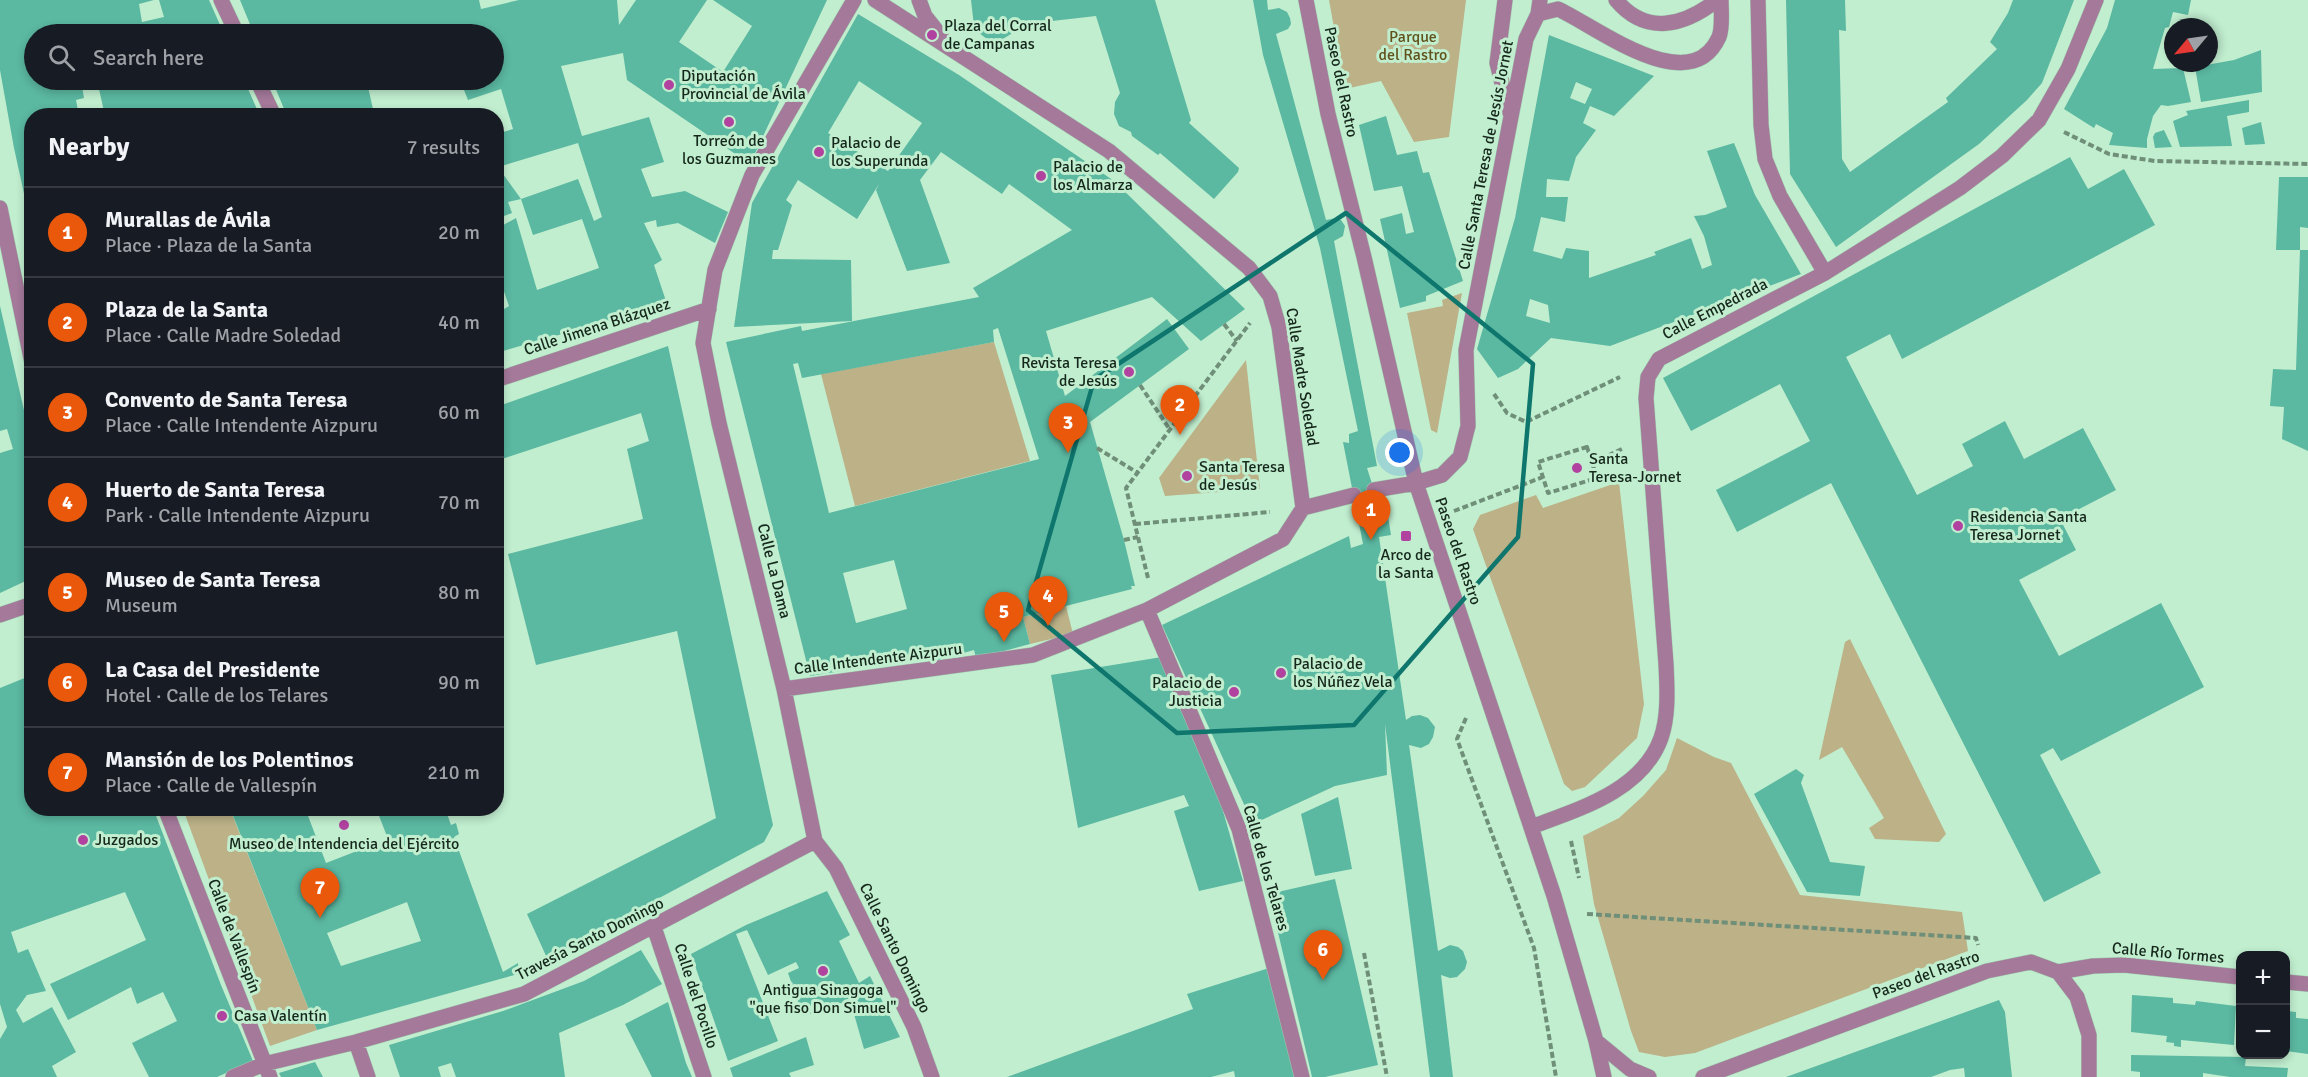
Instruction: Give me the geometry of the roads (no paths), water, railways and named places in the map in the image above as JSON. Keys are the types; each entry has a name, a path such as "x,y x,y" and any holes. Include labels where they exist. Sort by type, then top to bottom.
{"street":[{"path":"221,0 232,24"},
{"name":"Calle La Dama","path":"815,841 784,689 719,423 703,343 715,270 752,175 854,0"},
{"path":"875,0 951,50"},
{"path":"919,0 925,16 951,50"},
{"name":"Paseo del Rastro","path":"1306,0 1328,114 1364,257 1416,483 1531,827 1596,1041 1604,1077"},
{"path":"1505,0 1497,63 1510,117"},
{"path":"1616,0 1634,17 1657,24 1683,20 1719,0"},
{"name":"Calle Santa Teresa de Jesús Jornet","path":"1374,490 1416,483 1442,475 1460,457 1468,426 1466,350 1526,39 1539,7 1558,9 1615,41 1658,60 1683,64 1706,56 1720,35 1719,0"},
{"path":"1758,0 1761,124 1766,159 1780,196 1826,273"},
{"name":"Calle Empedrada","path":"1531,827 1596,801 1625,784 1647,763 1662,737 1667,704 1666,664 1646,398 1648,377 1659,359 1826,273 1960,188 2002,156 2039,120 2068,69 2097,0"},
{"name":"Calle Madre Soledad","path":"951,50 1109,151 1249,268 1270,296 1279,327 1304,508"},
{"path":"262,90 270,108"},
{"path":"0,208 24,324"},
{"name":"Calle Jimena Blázquez","path":"504,377 709,309"},
{"path":"1304,508 1354,495"},
{"name":"Calle Intendente Aizpuru","path":"784,689 1033,655 1147,610 1283,539 1304,508"},
{"path":"0,615 24,607"},
{"name":"Calle de los Telares","path":"1147,610 1239,829 1302,1077"},
{"name":"Calle de Vallespín","path":"168,816 267,1070"},
{"name":"Travesía Santo Domingo","path":"233,1077 267,1070 524,994 815,841"},
{"name":"Calle Santo Domingo","path":"815,841 836,868 914,1027 932,1077"},
{"name":"Calle del Pocillo","path":"654,927 704,1077"},
{"name":"Paseo del Rastro","path":"1703,1077 1988,971 2031,962 2058,972"},
{"name":"Calle Río Tormes","path":"2058,972 2093,966 2124,965 2236,976"},
{"path":"2058,972 2077,997 2089,1035 2089,1077"},
{"path":"2290,982 2308,984"},
{"path":"1596,1041 1630,1069 1649,1077"},
{"path":"356,1042 368,1077"}],"place":[{"name":"Plaza del Corral de Campanas","path":"932,35"},
{"name":"Diputación Provincial de Ávila","path":"669,85"},
{"name":"Torreón de los Guzmanes","path":"729,122"},
{"name":"Palacio de los Superunda","path":"819,152"},
{"name":"Palacio de los Almarza","path":"1041,176"},
{"name":"Revista Teresa de Jesús","path":"1129,372"},
{"name":"Plaza de la Santa","path":"1180,435"},
{"name":"Convento de Santa Teresa","path":"1068,453"},
{"name":"Santa Teresa-Jornet","path":"1577,468"},
{"name":"Santa Teresa de Jesús","path":"1187,476"},
{"name":"Residencia Santa Teresa Jornet","path":"1958,526"},
{"name":"Arco de la Santa","path":"1406,536"},
{"name":"Murallas de Ávila","path":"1371,540"},
{"name":"Huerto de Santa Teresa","path":"1048,626"},
{"name":"Museo de Santa Teresa","path":"1004,642"},
{"name":"Palacio de los Núñez Vela","path":"1281,673"},
{"name":"Palacio de Justicia","path":"1234,692"},
{"name":"Museo de Intendencia del Ejército","path":"344,825"},
{"name":"Juzgados","path":"83,840"},
{"name":"Mansión de los Polentinos","path":"320,918"},
{"name":"Antigua Sinagoga \"que fiso Don Simuel\"","path":"823,971"},
{"name":"La Casa del Presidente","path":"1323,980"},
{"name":"Casa Valentín","path":"222,1016"}],"park label":[{"name":"Parque del Rastro","path":"1413,46"}]}
